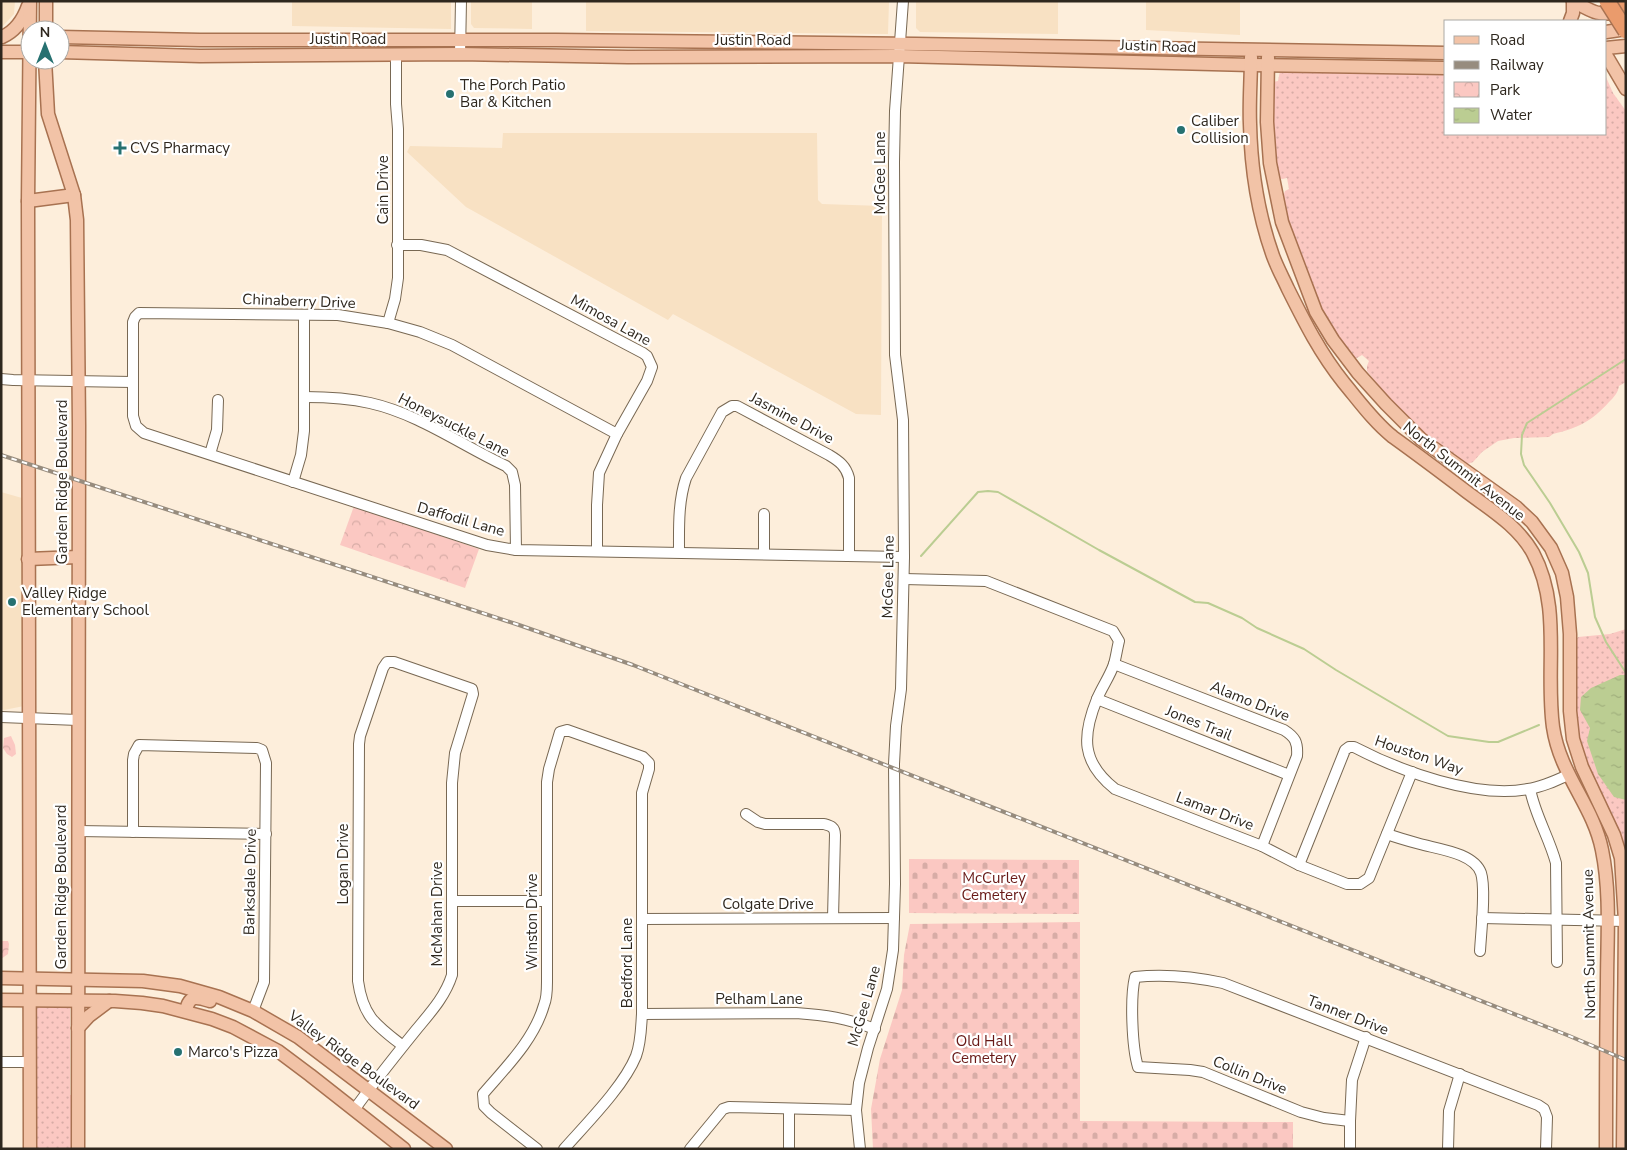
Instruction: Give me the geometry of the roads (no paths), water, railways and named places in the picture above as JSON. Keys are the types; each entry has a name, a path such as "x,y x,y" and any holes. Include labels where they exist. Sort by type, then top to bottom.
{"highway":[{"path":"1600,1 1619,6 1626,30"}],"main road":[{"path":"1,37 9,34 21,22 29,1"},
{"path":"29,1 30,20"},
{"path":"46,1 46,20"},
{"path":"1573,1 1592,12 1604,15 1619,6"},
{"path":"1570,20 1573,13 1573,1"},
{"path":"1573,1 1584,20"},
{"path":"1607,32 1626,30"},
{"path":"1,37 20,37"},
{"name":"Justin Road","path":"70,37 200,40 694,41 1251,65 1444,68"},
{"path":"200,40 202,56"},
{"path":"334,40 334,56"},
{"path":"694,41 694,57"},
{"path":"1607,48 1626,46"},
{"name":"Justin Road","path":"70,52 202,56 460,54 628,57 694,57 900,50 1268,50 1444,53"},
{"name":"North Summit Avenue","path":"1251,50 1250,123 1256,188 1263,221 1273,258 1316,345 1339,376 1387,432 1505,520 1524,538 1545,582 1549,597 1552,634 1551,700 1553,727 1558,752 1597,831 1606,873 1608,921 1605,1052 1606,1149"},
{"name":"North Summit Avenue","path":"1268,50 1266,122 1270,163 1282,222 1316,312 1333,340 1383,401 1421,438 1516,507 1532,522 1551,548 1562,573 1567,597 1570,634 1570,711 1573,739 1582,767 1614,835 1620,858 1625,921 1623,1149"},
{"path":"1,52 20,52"},
{"path":"1607,57 1626,89"},
{"path":"30,70 28,559 30,1149"},
{"name":"Garden Ridge Boulevard","path":"46,70 48,114 74,195 78,227 78,1149"},
{"path":"1256,188 1274,182"},
{"path":"28,201 74,195"},
{"path":"1339,376 1354,366"},
{"path":"1463,489 1473,476"},
{"path":"28,559 78,557"},
{"path":"1552,634 1570,634"},
{"path":"1568,775 1582,767"},
{"name":"Valley Ridge Boulevard","path":"1,978 143,981 180,986 220,997 253,1012 298,1037 446,1149"},
{"path":"186,1011 189,1001 196,998 224,1005 237,1004"},
{"path":"1,1000 142,1002 186,1011 233,1027 278,1051 404,1149"},
{"path":"78,1028 89,1016 109,1001"}],"street":[{"path":"460,54 461,1"},
{"name":"McGee Lane","path":"860,1149 856,1110 859,1083 863,1063 883,1006 891,971 894,918 894,764 896,726 901,689 904,557 903,420 895,355 894,162 895,111 903,1"},
{"name":"Cain Drive","path":"388,323 395,299 398,278 396,55"},
{"name":"Mimosa Lane","path":"398,245 421,245 447,250 647,356 652,367 647,381 601,467 598,480 597,551"},
{"name":"Chinaberry Drive","path":"135,317 139,313 338,315 388,323 420,332 452,345 617,434"},
{"path":"293,482 301,455 305,397 304,315"},
{"name":"Daffodil Lane","path":"135,317 133,322 133,416 134,423 144,433 487,545 516,550 904,557"},
{"path":"1,379 132,382"},
{"name":"Honeysuckle Lane","path":"305,397 355,400 385,407 426,424 506,466 512,472 515,485 516,550"},
{"path":"210,454 217,430 218,400"},
{"name":"Jasmine Drive","path":"679,552 680,508 685,484 722,412 732,406 737,406 829,455 842,463 846,468 849,478 849,556"},
{"path":"764,514 764,554"},
{"name":"Lamar Drive","path":"904,580 986,581 1113,631 1119,641 1114,664 1097,699 1086,738 1088,750 1102,778 1115,789 1262,846 1298,865 1347,884 1360,884 1369,878 1412,772"},
{"name":"McMahan Drive","path":"354,1110 444,994 452,976 452,783 455,753 473,694 472,689 394,662 387,662 383,668"},
{"name":"Alamo Drive","path":"1114,664 1284,730 1294,736 1298,746 1297,756 1262,846"},
{"name":"Logan Drive","path":"383,668 359,744 358,981 360,996 370,1017 377,1026 403,1046"},
{"name":"Jones Trail","path":"1097,699 1289,775"},
{"path":"1,717 78,720"},
{"name":"Winston Drive","path":"537,1149 484,1106 483,1094 529,1038 535,1029 544,1006 547,982 547,782 549,769 560,732 567,730 643,756"},
{"name":"Barksdale Drive","path":"133,832 133,760 138,747 151,745 261,749 266,763 264,982 253,1012"},
{"name":"Houston Way","path":"1298,865 1345,750 1349,747 1412,772 1463,787 1492,790 1530,789 1568,775"},
{"name":"Bedford Lane","path":"564,1149 616,1088 631,1066 640,1041 642,1014 642,792 649,769 649,763 643,756"},
{"path":"1530,789 1533,805 1556,863 1557,962"},
{"path":"746,814 765,824 824,824 833,828 836,835 834,918"},
{"path":"78,831 266,834"},
{"path":"1387,834 1459,854 1472,861 1481,872 1483,890 1480,951"},
{"path":"453,901 546,901"},
{"name":"Colgate Drive","path":"642,919 894,918"},
{"path":"1482,918 1625,921"},
{"name":"Tanner Drive","path":"1138,1067 1135,1056 1132,988 1135,977 1149,975 1201,978 1223,983 1538,1105 1544,1109 1547,1117 1546,1149"},
{"name":"Pelham Lane","path":"642,1014 821,1014 843,1018 875,1029"},
{"path":"1350,1149 1352,1080 1366,1038"},
{"path":"1,1062 29,1062"},
{"name":"Collin Drive","path":"1138,1067 1203,1072 1301,1112 1324,1118 1350,1121"},
{"path":"1448,1149 1449,1111 1460,1074"},
{"path":"690,1149 723,1109 729,1107 856,1110"},
{"path":"789,1109 789,1149"}],"water":[{"path":"1620,675 1626,675 1626,800 1614,797 1598,774 1587,741 1590,728 1580,710 1581,697 1591,688"}],"waterway":[{"path":"1626,359 1527,423 1522,435 1521,454 1524,465 1550,503 1579,552 1588,573 1595,617 1606,642 1626,673"},
{"path":"921,556 978,492 998,492 1195,602 1208,603 1304,649 1448,736 1498,742 1539,725"}],"railway":[{"path":"1,455 519,625 633,665 1626,1060"}],"place":[{"name":"The Porch Patio Bar & Kitchen","path":"450,94"},
{"name":"Caliber Collision","path":"1181,130"},
{"name":"CVS Pharmacy","path":"120,148"},
{"name":"Valley Ridge Elementary School","path":"12,602"},
{"name":"Marco's Pizza","path":"178,1052"}],"park label":[{"name":"McCurley Cemetery","path":"994,886"},
{"name":"Old Hall Cemetery","path":"984,1050"}]}
